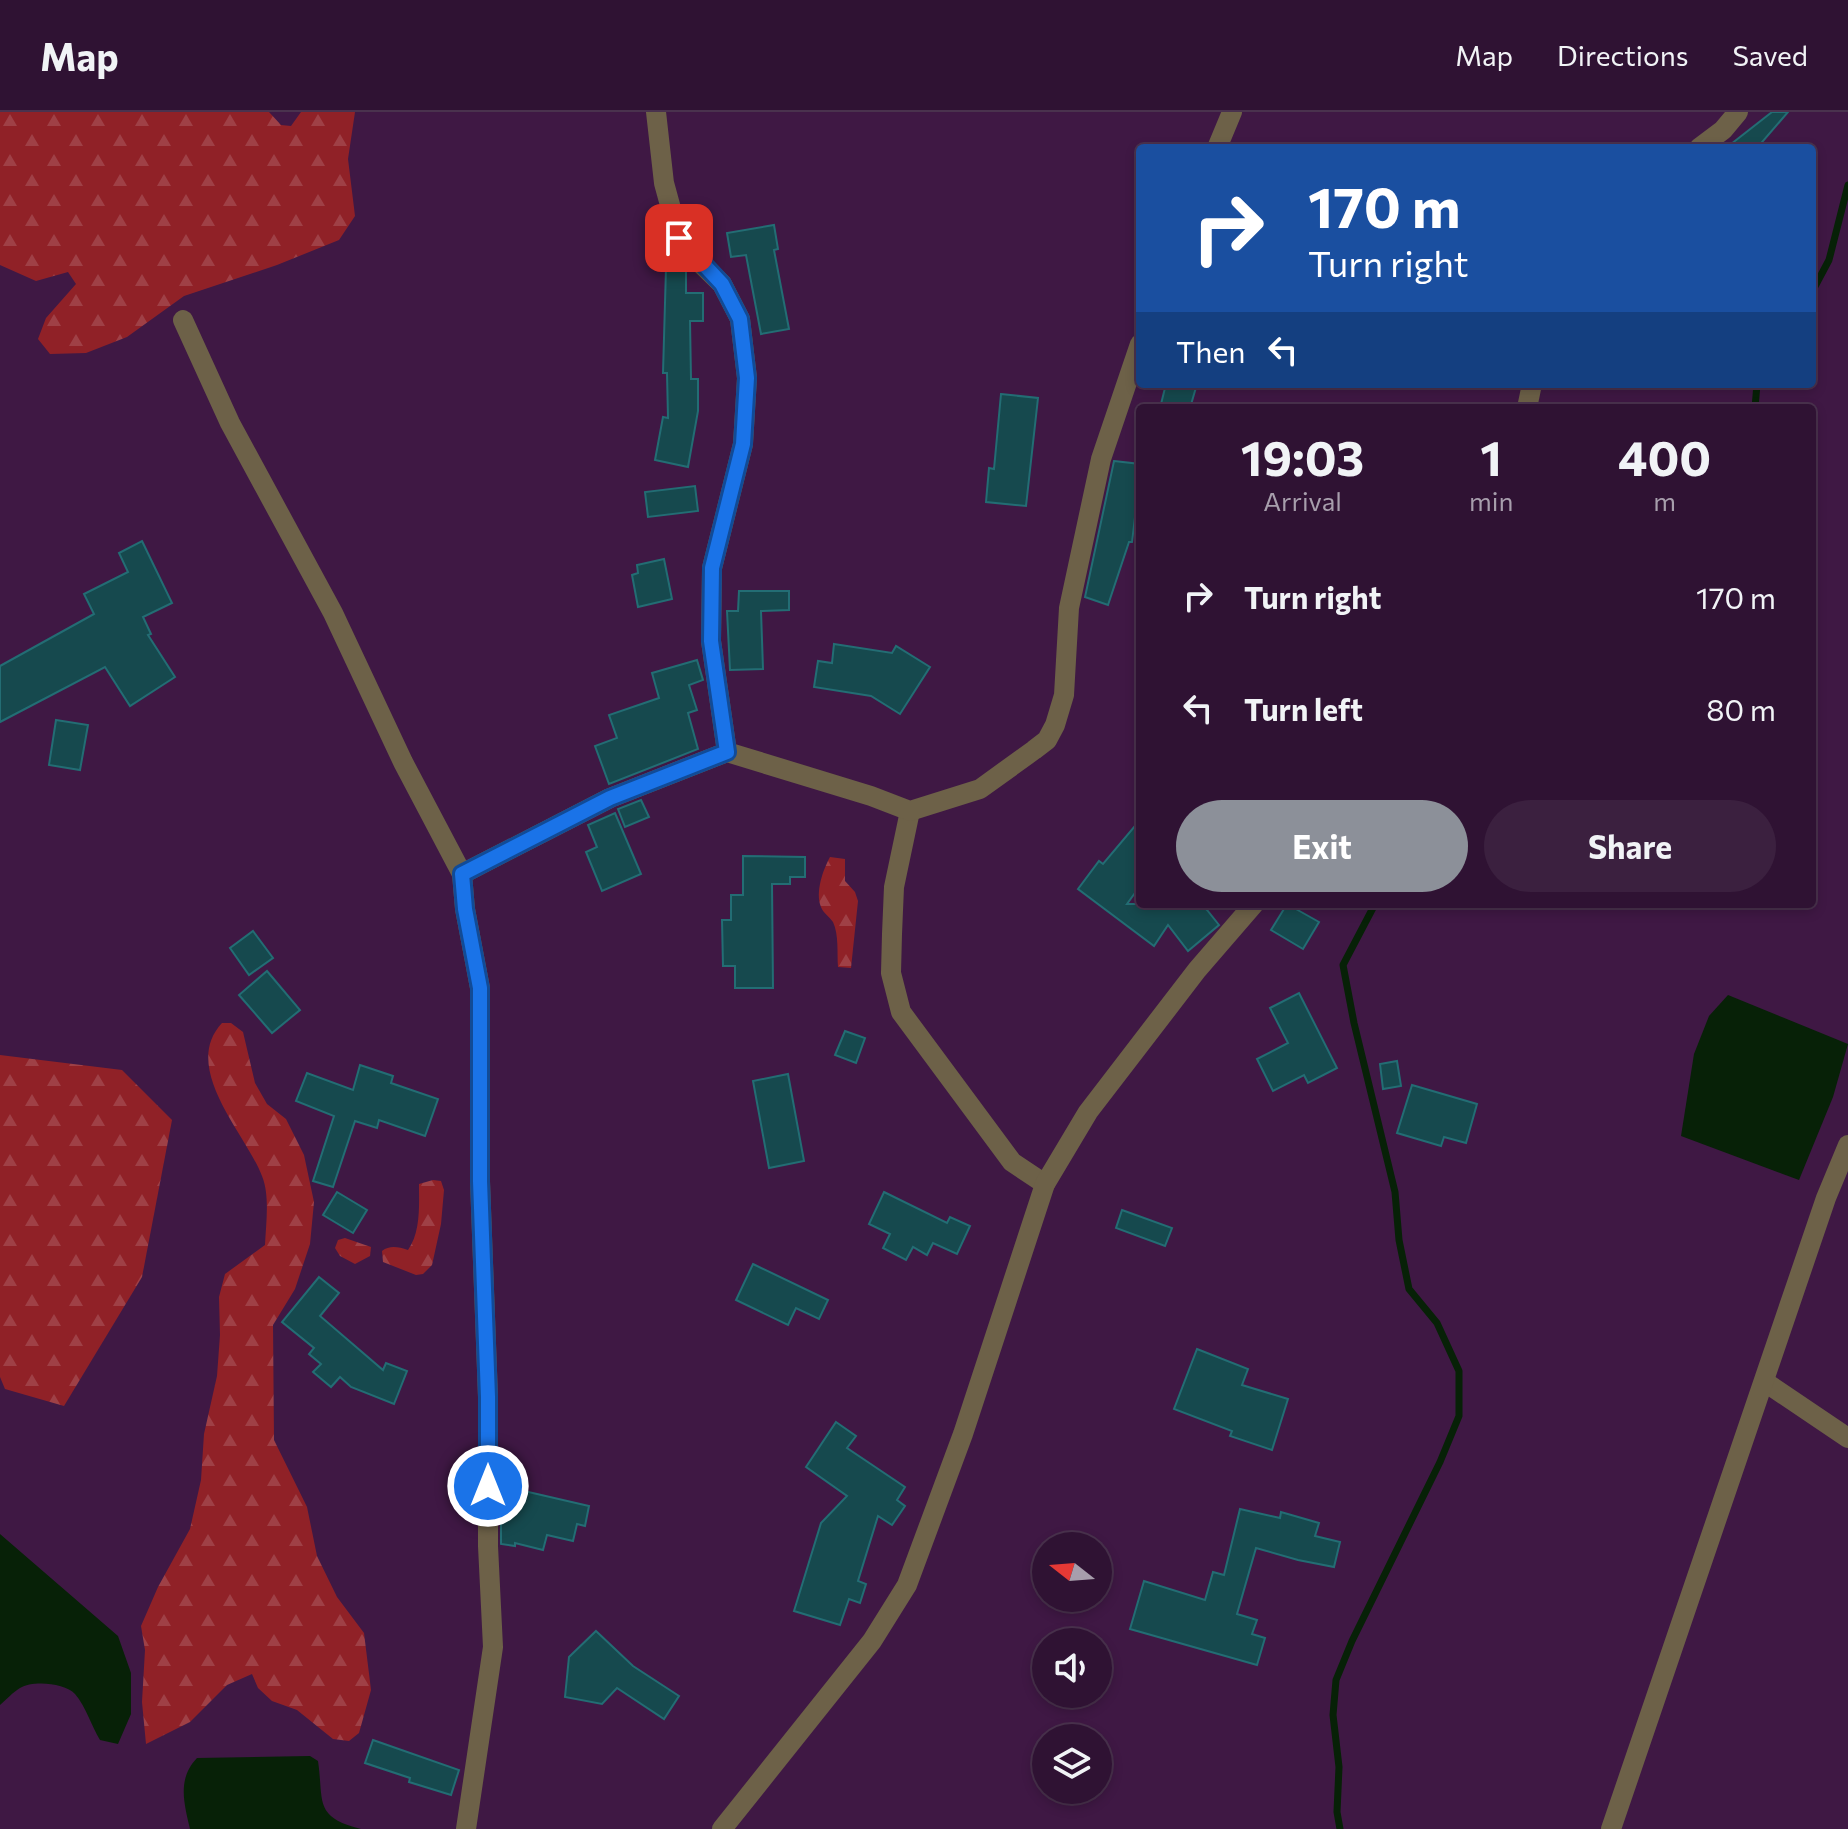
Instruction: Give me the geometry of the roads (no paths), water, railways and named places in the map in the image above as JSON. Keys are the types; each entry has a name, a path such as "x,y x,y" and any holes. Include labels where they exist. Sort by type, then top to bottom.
{"street":[{"path":"656,112 664,183 679,238 722,284 740,319 747,378 743,444 712,568 711,641 727,752"},
{"path":"1219,144 1232,112"},
{"path":"1704,144 1723,130 1738,112"},
{"path":"183,320 230,423 333,613 403,762 462,874 465,909 480,988 480,1181 493,1647 466,1829"},
{"path":"462,874 610,798 727,752 859,792 910,811 980,789 1047,740 1064,695 1069,608 1101,459 1136,356"},
{"path":"910,811 894,887 891,973 901,1012 1012,1162 1045,1184"},
{"path":"722,1829 872,1641 907,1585 963,1434 1045,1184 1088,1112 1197,970 1251,908"},
{"path":"1611,1829 1826,1198 1848,1145"},
{"path":"1765,1382 1848,1438"}],"waterway":[{"path":"1816,284 1829,260 1848,185"},
{"path":"1755,404 1757,388"},
{"path":"1340,1829 1337,1812 1339,1767 1333,1715 1336,1680 1459,1416 1459,1371 1437,1323 1409,1289 1399,1240 1395,1192 1343,965 1373,908"}]}
